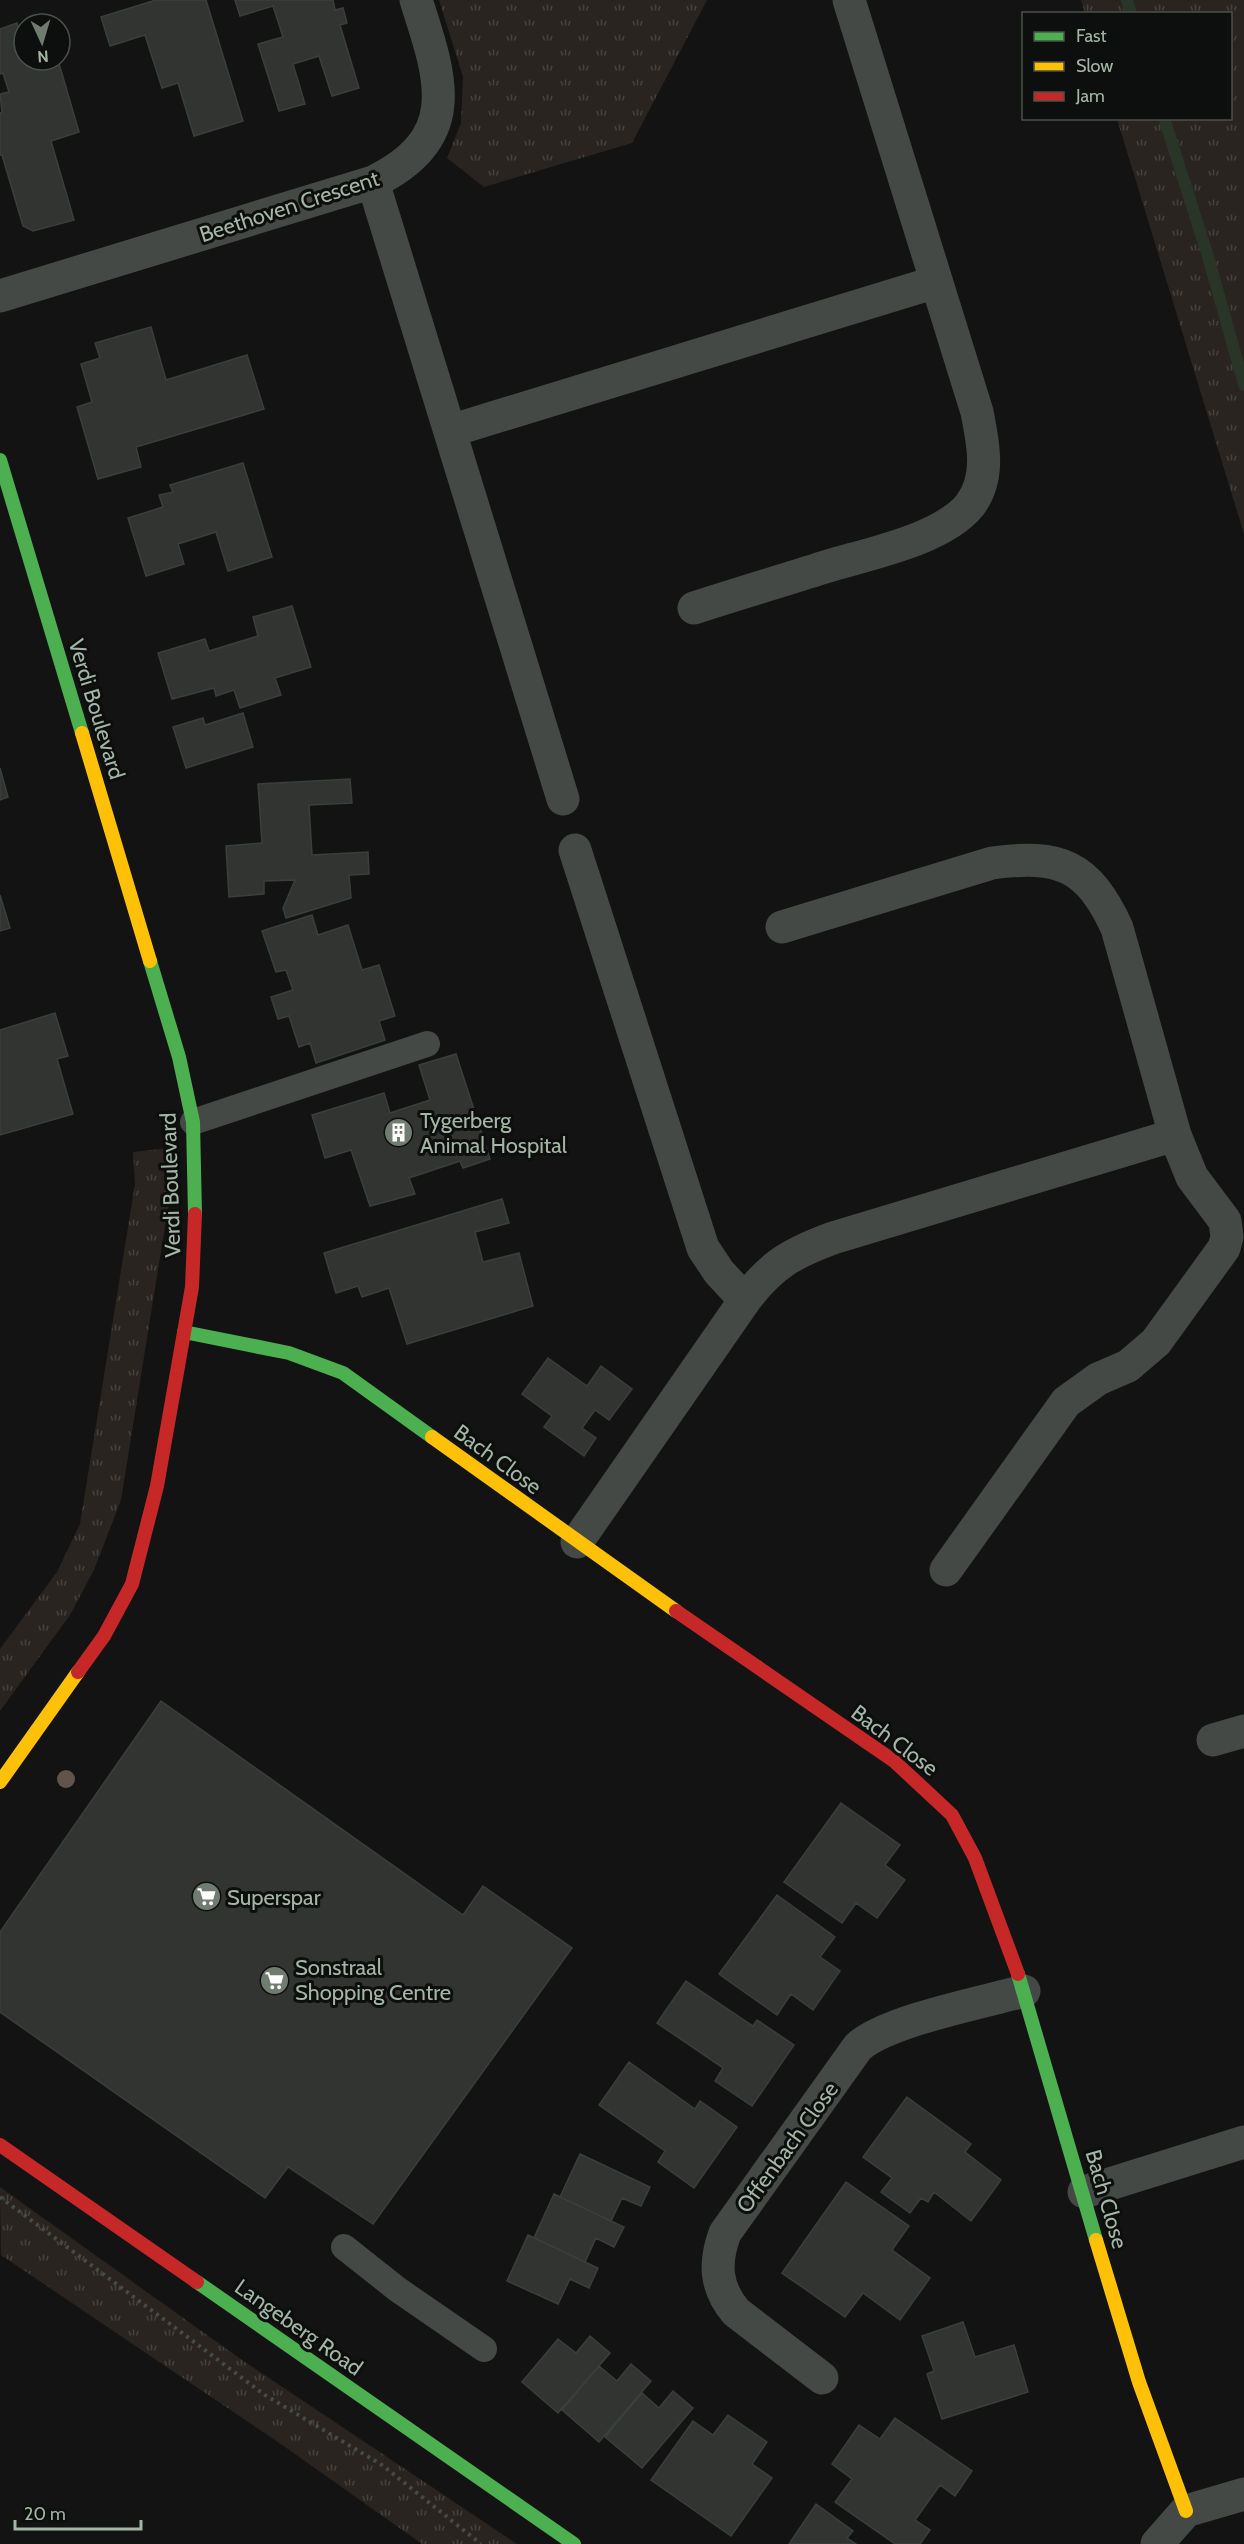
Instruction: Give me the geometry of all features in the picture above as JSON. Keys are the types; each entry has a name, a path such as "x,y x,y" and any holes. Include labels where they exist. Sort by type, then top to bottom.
{"street":[{"name":"Beethoven Crescent","path":"0,296 373,182 395,171 413,156 428,137 435,119 440,82 416,0"},
{"path":"694,608 918,538 957,519 972,503 984,468 984,450 977,412 849,0"},
{"path":"373,182 563,799"},
{"path":"450,431 936,282"},
{"name":"Verdi Boulevard","path":"0,460 179,1057 193,1122 195,1235 192,1287 158,1486 132,1584 104,1636 0,1782"},
{"path":"575,850 703,1248 719,1272 745,1300"},
{"path":"782,927 992,863 1027,858 1074,870 1091,882 1105,901 1117,928 1175,1135 1192,1177 1226,1221 1227,1237 1224,1248 1156,1342 1128,1366 1098,1378 1066,1402 946,1570"},
{"path":"577,1542 745,1300 759,1281 777,1264 798,1251 833,1238 1175,1135"},
{"name":"Bach Close","path":"184,1332 289,1353 343,1373 577,1542 894,1761 952,1815 966,1838 990,1894 1024,1991 1084,2192 1112,2297 1139,2382 1186,2511"},
{"path":"1213,1740 1244,1731"},
{"name":"Offenbach Close","path":"822,2378 736,2312 726,2300 717,2272 718,2252 725,2233 858,2047 867,2039 891,2028 1024,1991"},
{"path":"1084,2192 1244,2142"},
{"name":"Langeberg Road","path":"0,2145 574,2544"},
{"path":"1157,2544 1186,2511 1244,2494"}],"lane":[{"path":"193,1122 427,1044"},
{"path":"344,2247 397,2289 484,2349"}],"path":[{"path":"0,2197 265,2396 382,2465 481,2544"}],"green space":[{"path":"439,0 707,0 632,143 484,187 447,158 461,123 463,77"},
{"path":"1081,0 1244,0 1244,534 1117,120 1232,120 1232,12 1085,12"},
{"path":"169,1148 170,1195 121,1500 94,1570 70,1615 0,1711 0,1649 57,1572 80,1524 135,1184 133,1152"},
{"path":"0,2187 242,2360 517,2544 422,2544 288,2449 1,2255"}],"building":[{"path":"156,0 206,0 243,121 194,136 178,83 162,88 145,35 110,46 101,17"},
{"path":"235,0 333,0 335,10 343,8 347,23 340,25 359,88 332,96 319,56 293,64 305,104 279,111 258,44 283,37 273,6 240,16"},
{"path":"12,25 12,72 62,72 79,132 51,141 74,220 33,231 23,226 2,155 0,155 0,113 2,112 0,94 9,92 3,73 0,74 0,29"},
{"path":"151,327 166,380 247,355 264,409 136,447 141,467 98,479 77,407 92,402 81,364 100,358 95,343"},
{"path":"243,463 272,557 228,571 216,532 178,544 184,564 146,576 128,518 163,507 159,495 173,492 170,485"},
{"path":"292,606 311,667 275,678 281,695 240,708 234,690 216,696 214,688 172,699 158,653 205,639 209,651 258,636 253,617"},
{"path":"243,713 253,747 186,768 173,727 203,718 205,725"},
{"path":"0,768 8,797 0,800"},
{"path":"350,779 352,803 309,805 312,855 368,852 369,874 349,875 351,898 286,918 283,908 295,880 264,881 264,894 229,897 226,846 262,843 258,784"},
{"path":"0,895 10,928 0,931"},
{"path":"312,915 318,935 348,925 362,970 379,965 395,1016 379,1021 385,1040 316,1063 310,1043 299,1047 289,1016 278,1019 271,997 293,990 286,970 276,972 262,931"},
{"path":"55,1013 68,1056 57,1059 73,1114 0,1135 0,1030"},
{"name":"Tygerberg Animal Hospital","path":"456,1054 490,1159 463,1168 460,1161 409,1178 415,1194 370,1206 351,1150 325,1158 312,1115 384,1093 390,1113 430,1100 419,1065"},
{"path":"502,1199 509,1223 475,1232 483,1262 519,1253 533,1306 407,1344 389,1288 362,1297 358,1286 336,1293 324,1253"},
{"path":"548,1358 587,1386 601,1366 632,1389 609,1420 595,1410 582,1428 596,1438 584,1456 544,1427 552,1416 522,1394"},
{"name":"Sonstraal Shopping Centre","path":"161,1701 463,1915 483,1886 572,1948 373,2224 288,2167 265,2198 0,2012 0,1932"},
{"path":"841,1803 900,1845 885,1865 905,1880 877,1918 856,1903 842,1923 784,1882"},
{"path":"777,1895 835,1937 820,1957 840,1971 813,2010 791,1994 777,2015 719,1974"},
{"path":"686,1981 753,2026 757,2020 794,2045 752,2106 715,2081 723,2068 657,2023"},
{"path":"629,2062 695,2109 700,2101 737,2127 694,2188 658,2162 665,2151 599,2105"},
{"path":"907,2097 971,2144 965,2152 1001,2180 971,2221 934,2192 928,2202 921,2198 910,2213 881,2192 892,2178 863,2157"},
{"path":"580,2154 650,2187 641,2206 622,2198 611,2221 560,2197"},
{"path":"846,2182 909,2226 892,2250 930,2278 900,2320 863,2293 845,2317 782,2273"},
{"path":"554,2194 624,2227 614,2247 596,2238 585,2262 534,2238"},
{"path":"528,2235 598,2268 589,2288 570,2279 558,2304 507,2281"},
{"path":"963,2322 975,2357 1014,2345 1028,2392 942,2419 927,2374 934,2371 922,2336"},
{"path":"590,2336 610,2353 558,2413 522,2382 558,2339 576,2353"},
{"path":"631,2364 651,2381 599,2442 562,2410 599,2366 617,2381"},
{"path":"673,2391 693,2408 642,2468 605,2437 642,2393 659,2408"},
{"path":"728,2415 767,2442 752,2464 772,2478 731,2536 651,2480 693,2421 713,2435"},
{"path":"895,2418 972,2471 955,2496 940,2485 915,2520 930,2530 920,2544 895,2544 835,2502 852,2479 832,2464 859,2425 880,2439"},
{"path":"816,2504 853,2531 847,2538 856,2544 789,2544"}],"waterway":[{"path":"1127,0 1130,12"},
{"path":"1165,120 1207,253 1244,385"}],"traffic: fast":[{"path":"0,460 82,733"},
{"path":"150,961 179,1057 193,1122 195,1214"},
{"path":"184,1332 289,1353 343,1373 432,1437"},
{"path":"1018,1974 1096,2240"},
{"path":"197,2282 574,2544"}],"traffic: slow":[{"path":"82,733 150,961"},
{"path":"432,1437 676,1611"},
{"path":"0,1782 78,1672"},
{"path":"1096,2240 1139,2382 1186,2511"}],"traffic: jam":[{"path":"78,1672 104,1636 132,1584 157,1486 192,1287 195,1214"},
{"path":"676,1611 894,1761 952,1815 975,1858 1018,1974"},
{"path":"0,2145 197,2282"}],"place":[{"name":"Tygerberg Animal Hospital","path":"399,1133"},
{"name":"Superspar","path":"206,1897"},
{"name":"Sonstraal Shopping Centre","path":"274,1980"}]}
